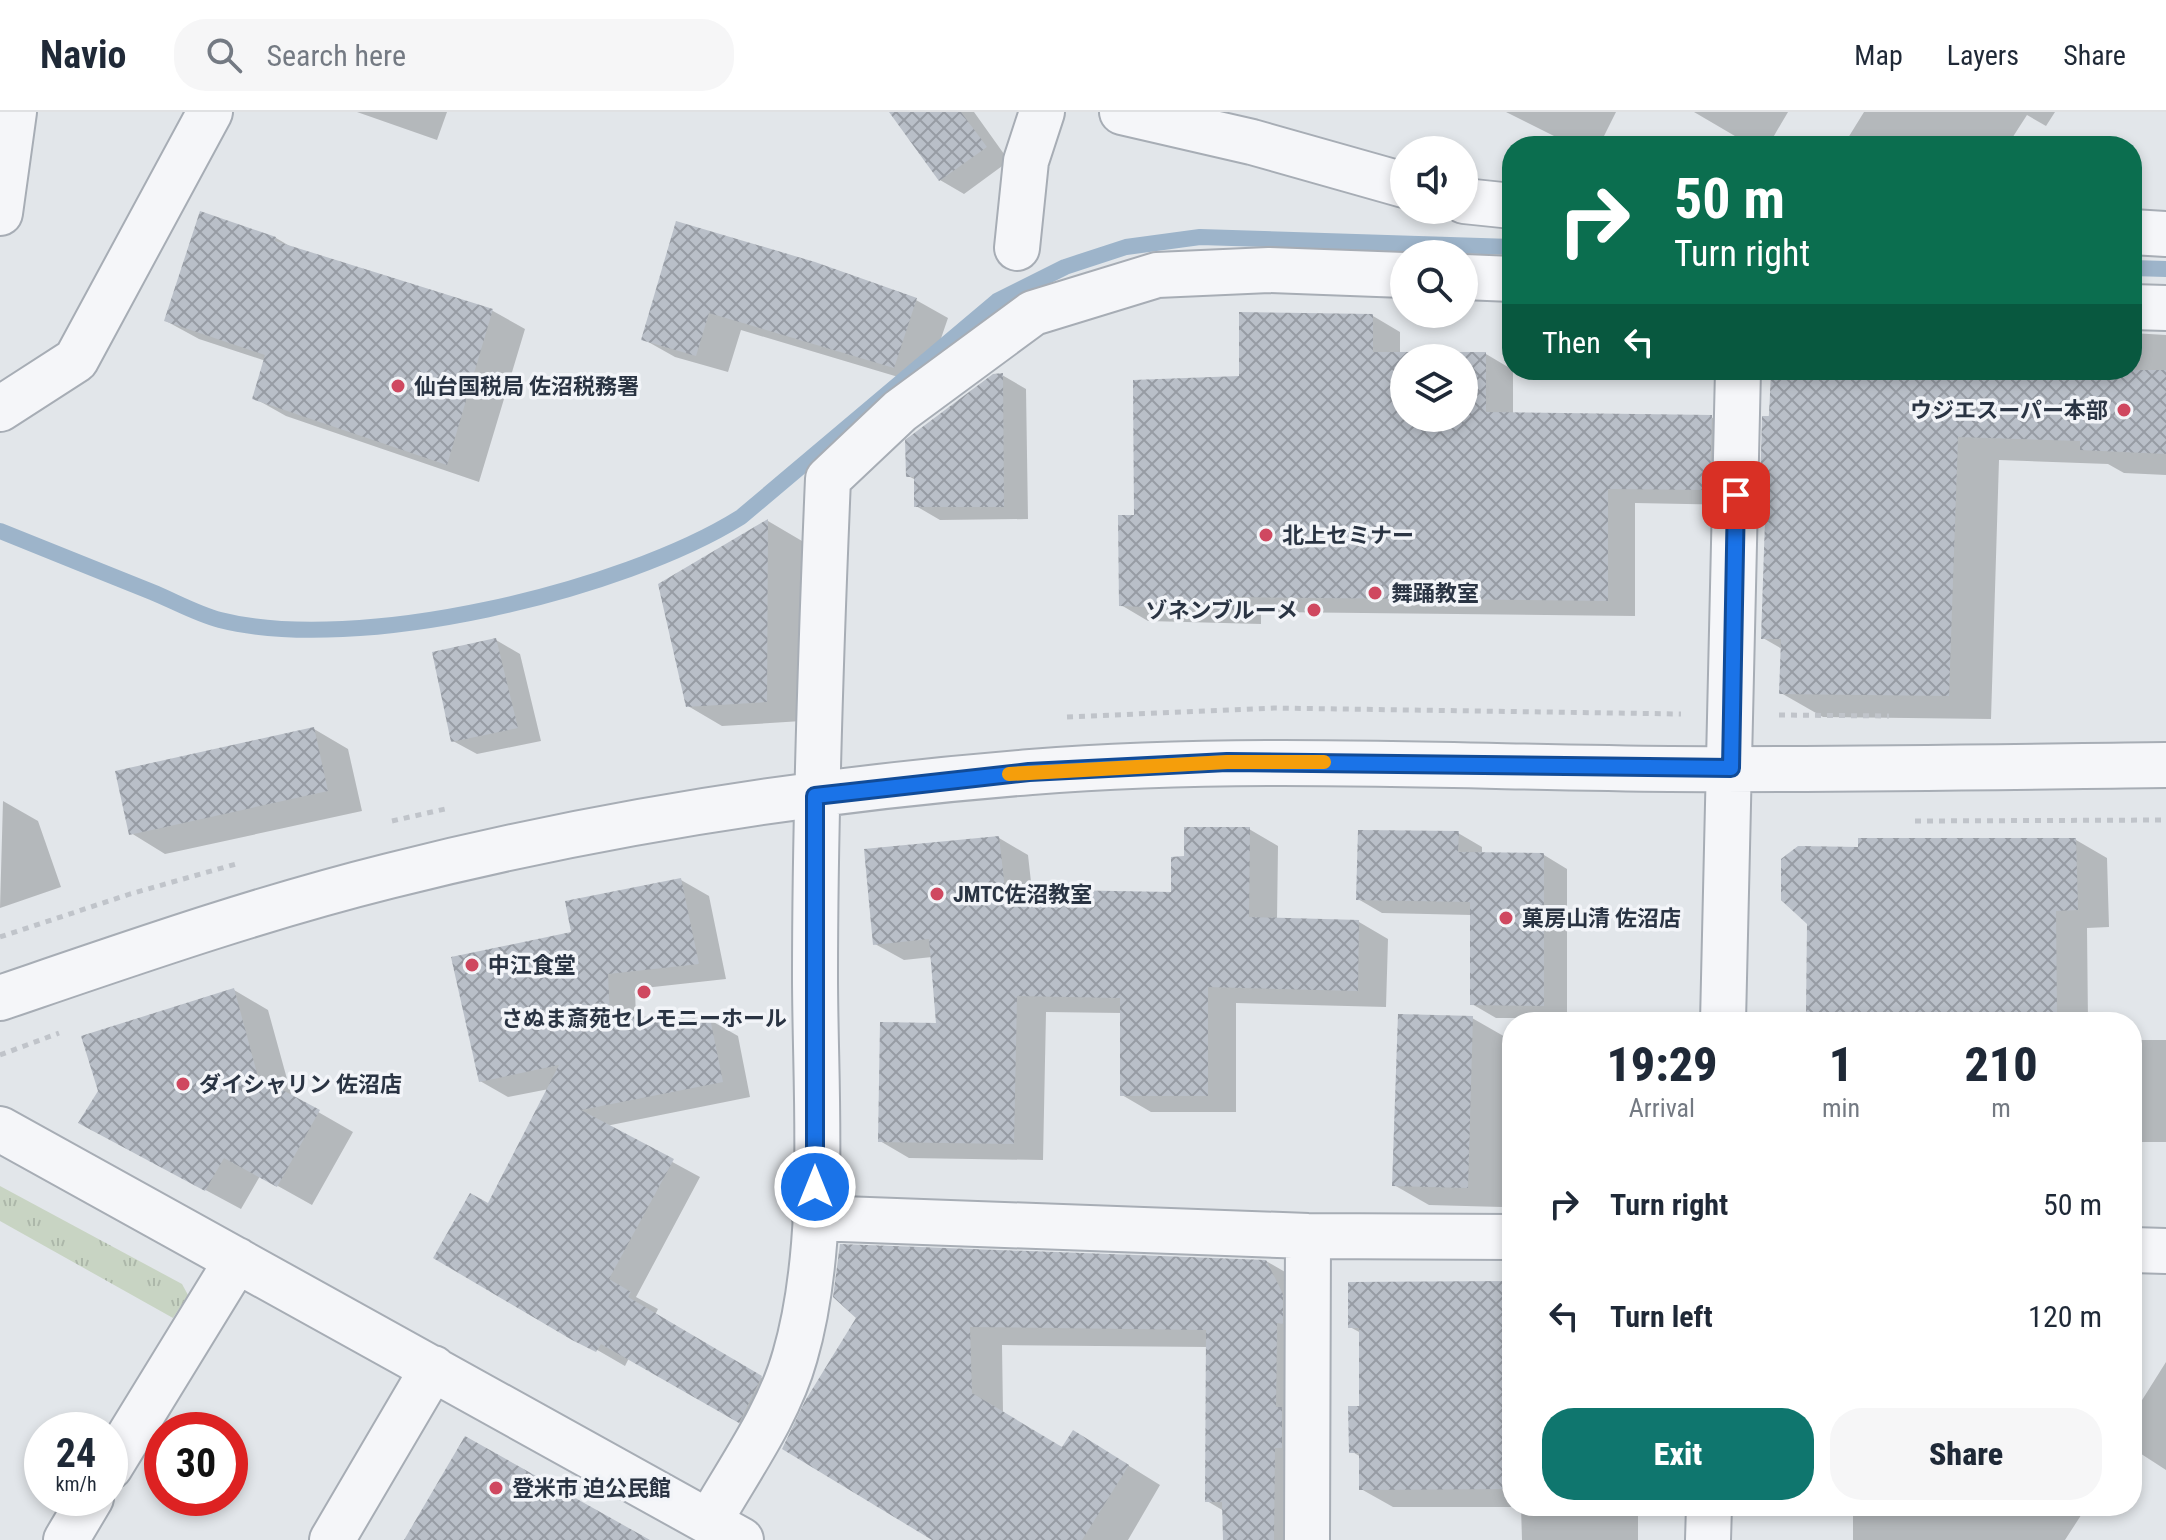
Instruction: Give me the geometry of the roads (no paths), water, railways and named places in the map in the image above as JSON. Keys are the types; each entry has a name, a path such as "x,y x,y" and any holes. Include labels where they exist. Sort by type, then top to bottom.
{"street":[{"path":"0,213 14,112"},
{"path":"0,409 76,360 210,112"},
{"path":"1017,248 1026,161 1042,112"},
{"path":"1122,112 1252,142 1390,181"},
{"path":"1478,202 1502,205"},
{"path":"2142,233 2166,234"},
{"path":"0,1129 725,1531 766,1423 795,1358 810,1288 815,1218 815,796 828,479 900,411 1033,313 1157,275 1269,270 1390,274"},
{"path":"1478,278 1502,279"},
{"path":"2142,307 2166,308"},
{"path":"1723,1012 1738,380"},
{"path":"0,998 193,931 390,875 595,831 815,796 1029,772 1227,762 1731,768 2166,765"},
{"path":"815,1218 1308,1236 1502,1237"},
{"path":"1307,1540 1308,1236"},
{"path":"2142,1250 2166,1251"},
{"path":"128,1438 237,1260"},
{"path":"332,1540 433,1368"},
{"path":"66,1540 80,1516"},
{"path":"1708,1540 1709,1516"}],"waterway":[{"path":"0,531 220,620 277,629 343,629 414,622 488,609 629,569 690,544 741,517 997,301 1065,267 1126,247 1200,237 1502,247"},
{"path":"2142,268 2166,269"}],"place":[{"name":"仙台国税局 佐沼税務署","path":"398,386"},
{"name":"ウジエスーパー本部","path":"2124,410"},
{"name":"北上セミナー","path":"1266,535"},
{"name":"舞踊教室","path":"1375,593"},
{"name":"ゾネンブルーメ","path":"1314,610"},
{"name":"JMTC佐沼教室","path":"937,894"},
{"name":"菓房山清 佐沼店","path":"1506,918"},
{"name":"中江食堂","path":"472,965"},
{"name":"さぬま斎苑セレモニーホール","path":"644,992"},
{"name":"ダイシャリン 佐沼店","path":"183,1084"},
{"name":"登米市 迫公民館","path":"496,1488"}]}
